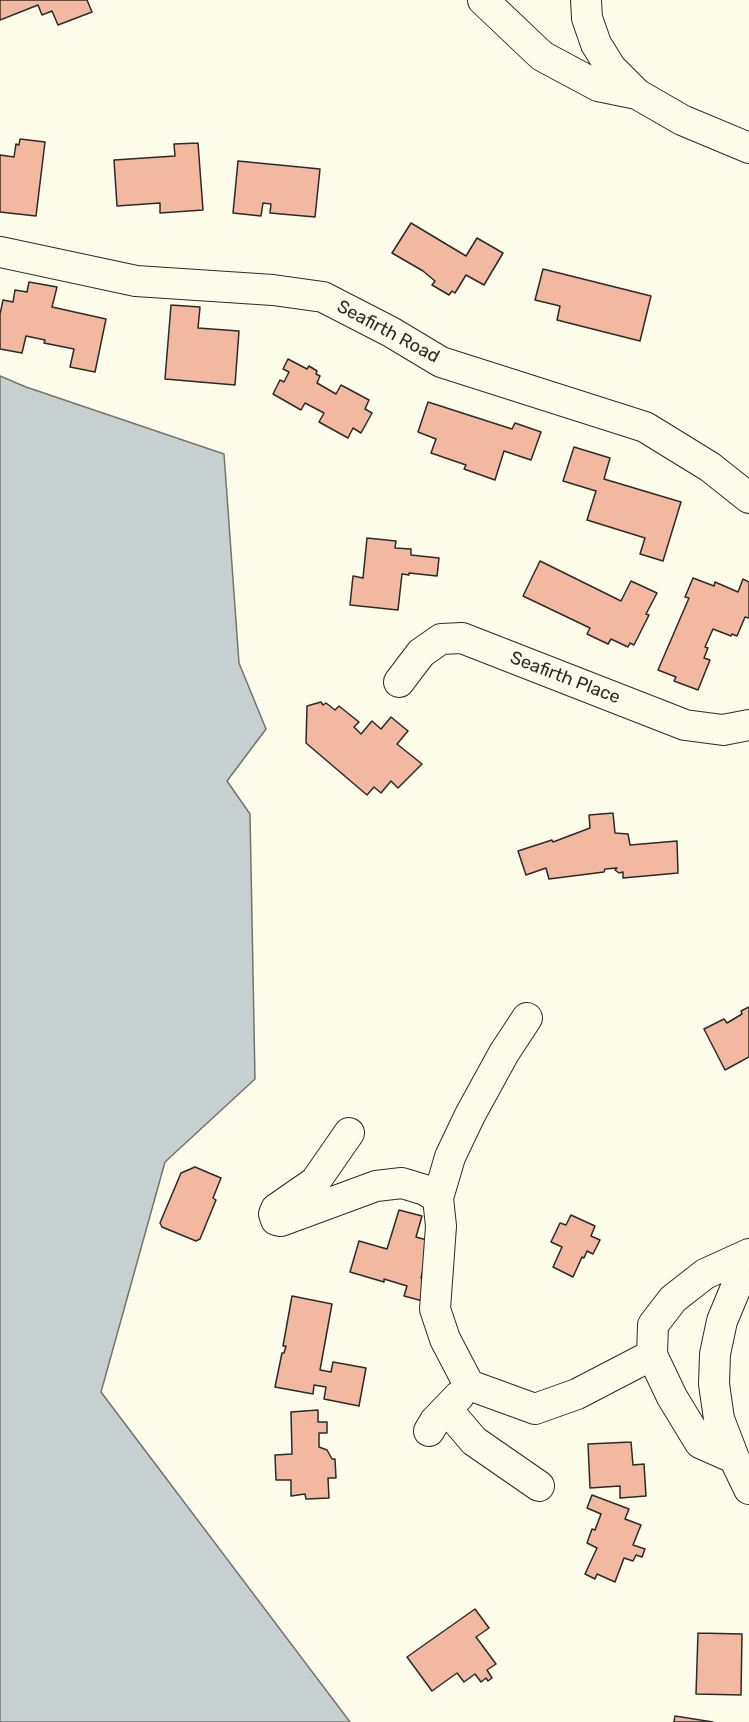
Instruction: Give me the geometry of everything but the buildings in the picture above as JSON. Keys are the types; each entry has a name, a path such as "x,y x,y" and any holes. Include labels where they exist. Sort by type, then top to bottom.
{"street":[{"path":"483,0 542,56 597,86 638,94"},
{"path":"586,0 588,18 597,44 612,68 638,94 682,120 749,148"},
{"name":"Seafirth Road","path":"0,252 136,281 273,290 323,297 391,332 441,362 645,427 710,467 749,498"},
{"name":"Seafirth Place","path":"399,682 421,653 441,639 462,638 685,725 723,730 749,724"},
{"path":"527,1017 470,1115 450,1157 438,1198 441,1226 435,1309 445,1339 469,1385 535,1409 577,1394 652,1355"},
{"path":"349,1133 315,1182 276,1209 274,1214 276,1220 281,1221 376,1186 402,1183 425,1190 438,1198"},
{"path":"734,1458 700,1443 672,1397 652,1355 653,1325 673,1299 705,1274 749,1255"},
{"path":"749,1255 722,1321 715,1354 714,1384 719,1419 749,1489"},
{"path":"469,1385 437,1421 458,1421 474,1441 539,1486"}],"shaded area":[{"path":"0,376 26,387 224,454 239,663 266,729 227,781 250,814 255,1079 165,1162 101,1392 350,1722 0,1722"}]}
